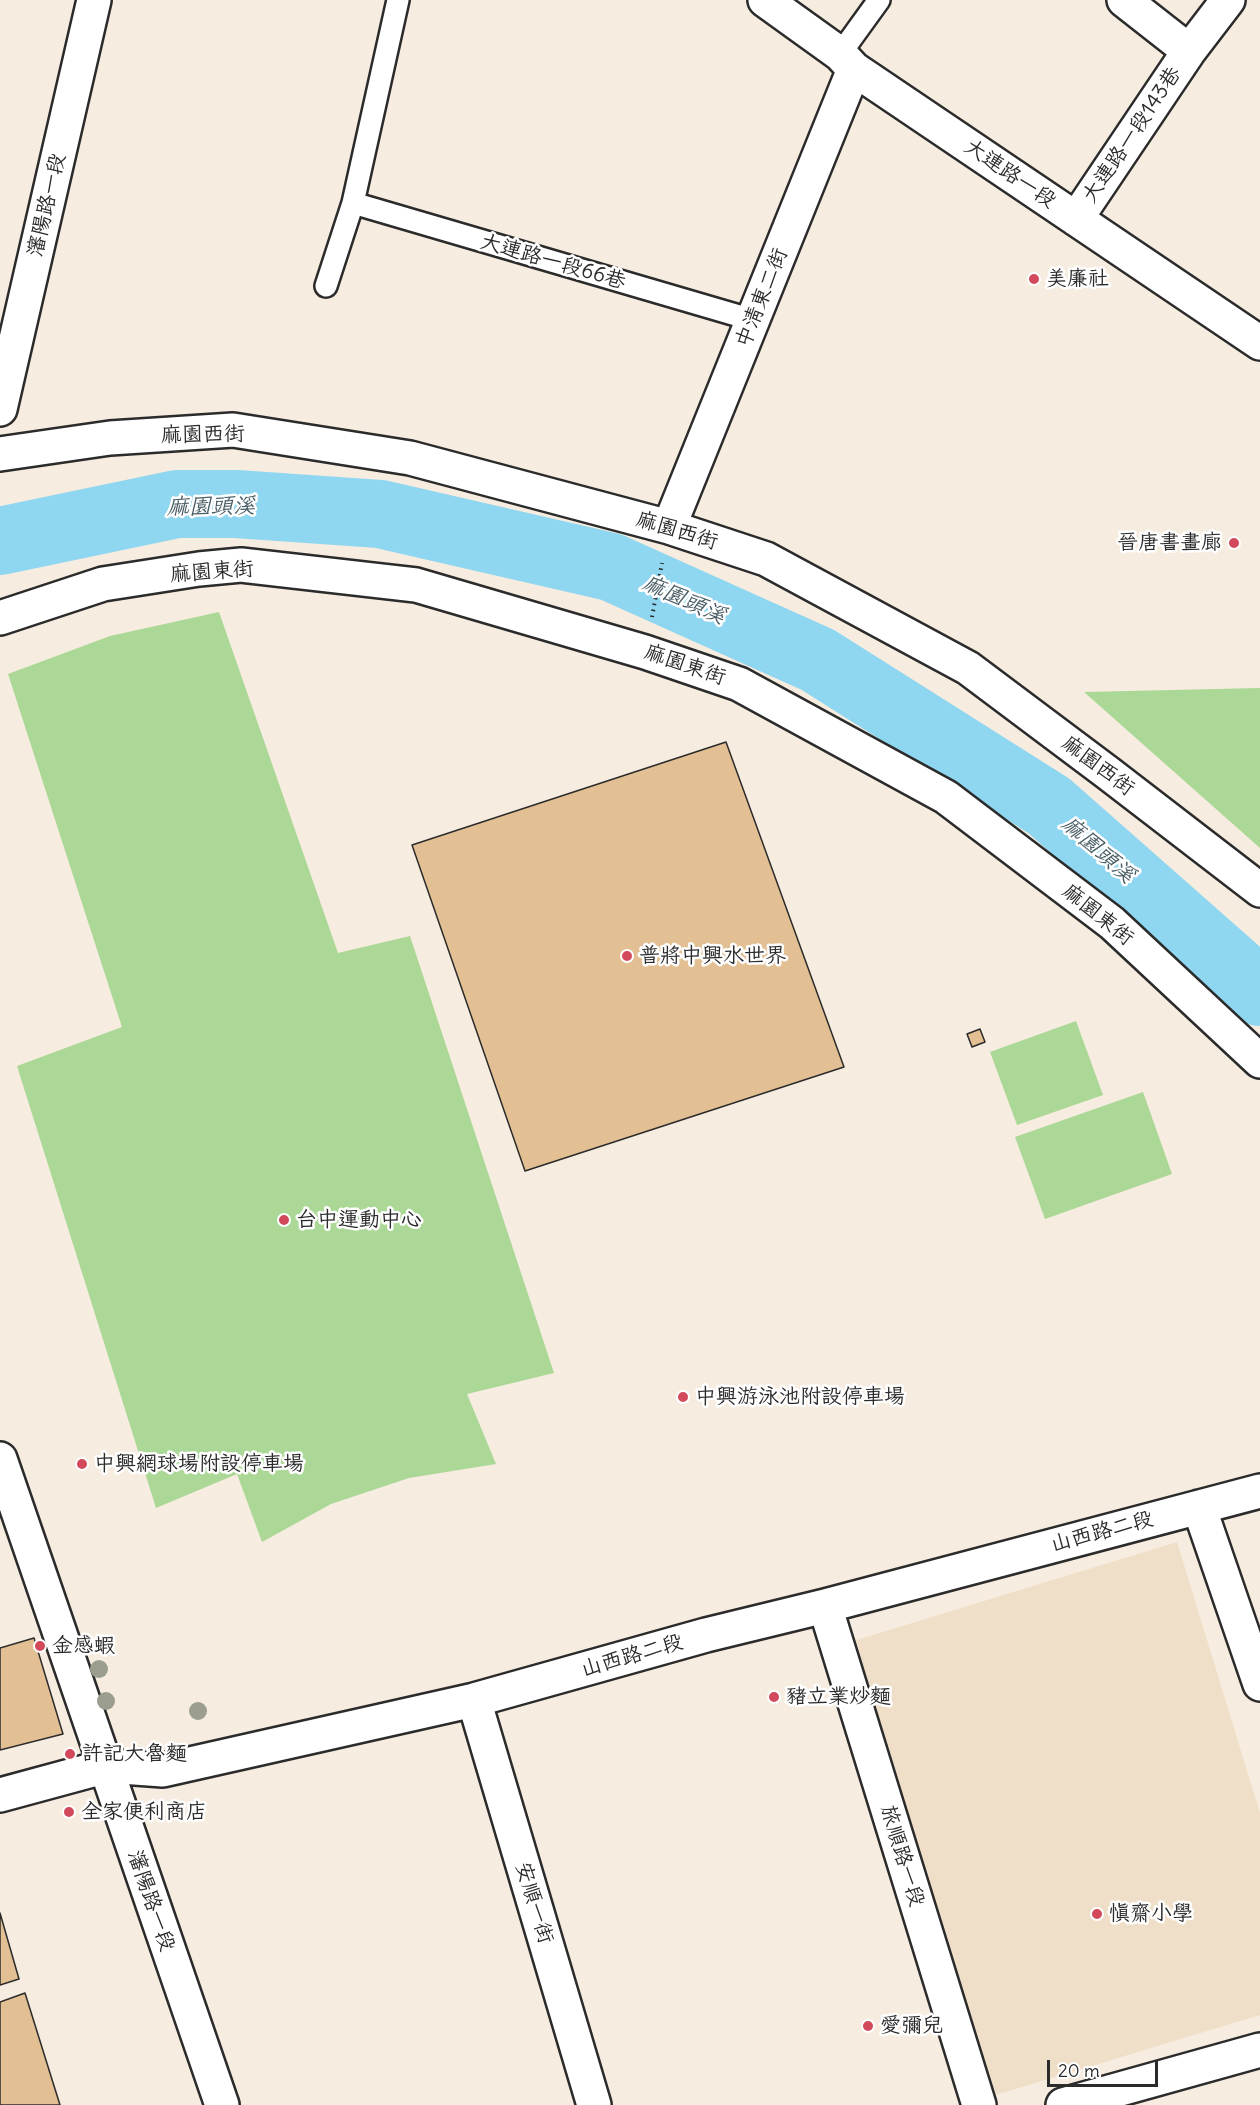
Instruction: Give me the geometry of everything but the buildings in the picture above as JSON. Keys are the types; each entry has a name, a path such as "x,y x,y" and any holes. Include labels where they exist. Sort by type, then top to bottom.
{"street":[{"name":"瀋陽路一段","path":"0,410 94,0"},
{"name":"大連路一段","path":"765,0 847,61 1260,344"},
{"name":"大連路一段143巷","path":"1124,0 1189,51"},
{"name":"大連路一段143巷","path":"1076,219 1189,51 1228,0"},
{"name":"中清東二街","path":"669,527 753,320 847,61"},
{"name":"麻園西街","path":"0,454 110,438 233,430 410,458 669,527 766,559 968,668 1260,890"},
{"name":"麻園東街","path":"0,618 103,584 199,569 241,566 416,585 645,652 739,684 946,797 1112,923 1260,1061"},
{"name":"瀋陽路一段","path":"0,1459 222,2105"},
{"name":"山西路二段","path":"0,1795 106,1766 163,1770 474,1700 706,1635 825,1606 1260,1491"},
{"path":"1199,1507 1260,1684"},
{"name":"旅順路一段","path":"825,1606 979,2105"},
{"name":"安順一街","path":"474,1700 594,2105"},
{"path":"1064,2105 1260,2050"}],"lane":[{"path":"327,286 353,203 399,0"},
{"name":"中清東二街","path":"847,61 879,0"},
{"name":"大連路一段66巷","path":"353,203 753,320"}],"path":[{"path":"645,652 669,527"}],"shaded area":[{"name":"慎齋小學","path":"1177,1542 1260,1813 1260,2015 989,2097 850,1642"}],"green space":[{"name":"台中運動中心","path":"219,612 338,953 410,936 554,1373 467,1394 496,1464 409,1478 331,1504 262,1542 237,1474 156,1508 17,1066 122,1027 8,674 110,636"},
{"path":"1260,688 1260,848 1084,692"},
{"path":"1076,1021 1103,1095 1017,1125 990,1052"},
{"path":"1143,1092 1172,1174 1045,1219 1015,1137"}],"waterway":[{"name":"麻園頭溪","path":"0,541 177,504 236,504 380,514 611,567 818,660 1049,806 1260,992"}],"place":[{"name":"美廉社","path":"1034,279"},
{"name":"晉唐書畫廊","path":"1234,543"},
{"name":"普將中興水世界","path":"627,956"},
{"name":"台中運動中心","path":"284,1220"},
{"name":"中興游泳池附設停車場","path":"683,1397"},
{"name":"中興網球場附設停車場","path":"82,1464"},
{"name":"金感蝦","path":"40,1646"},
{"name":"豬立業炒麵","path":"774,1697"},
{"name":"許記大魯麵","path":"70,1754"},
{"name":"全家便利商店","path":"69,1812"},
{"name":"慎齋小學","path":"1097,1914"},
{"name":"愛彌兒","path":"868,2026"}]}
